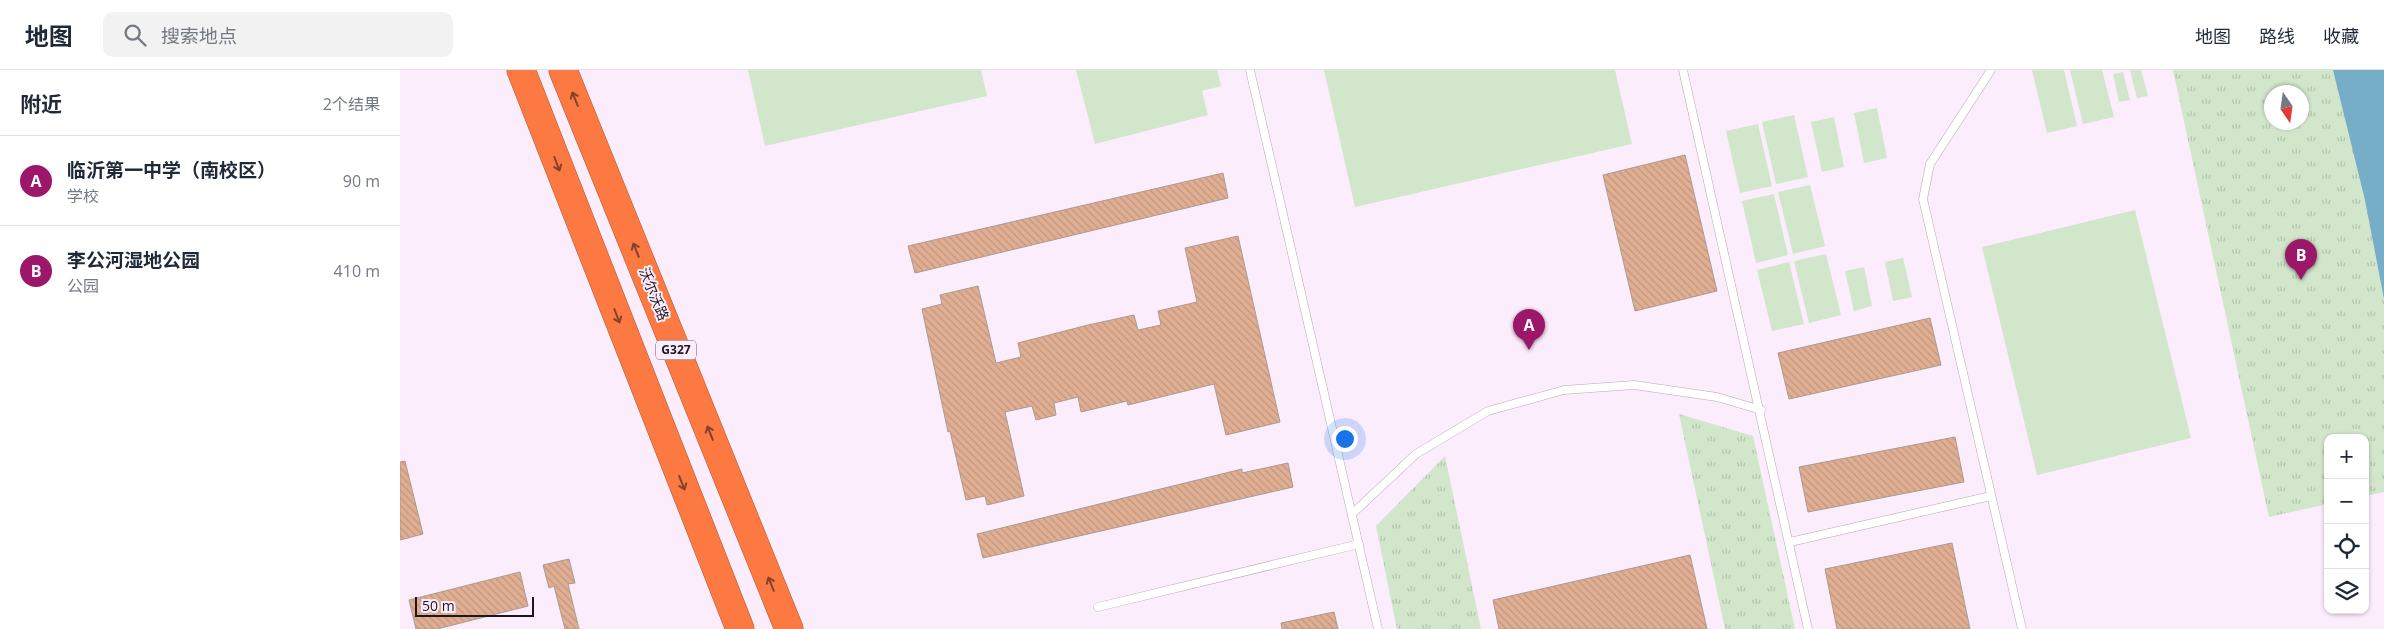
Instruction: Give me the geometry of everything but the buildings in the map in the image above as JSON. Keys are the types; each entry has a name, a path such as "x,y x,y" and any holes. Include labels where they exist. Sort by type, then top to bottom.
{"highway":[{"path":"521,70 740,629"},
{"name":"沃尔沃路","path":"563,70 789,629"}],"lane":[{"path":"1250,70 1378,629"},
{"path":"1683,70 1761,410 1808,629"},
{"path":"1992,70 1930,164 1923,198 2022,629"},
{"path":"1352,514 1416,454 1488,411 1564,390 1634,385 1717,397 1761,410"},
{"path":"1790,542 1991,496"},
{"path":"1098,607 1359,544"}],"green space":[{"path":"748,70 981,70 987,96 765,146"},
{"path":"1076,70 1217,70 1221,86 1202,91 1208,115 1095,144"},
{"path":"1324,70 1615,70 1632,144 1355,207"},
{"path":"2032,70 2064,70 2077,126 2047,133"},
{"path":"2070,70 2102,70 2114,117 2083,124"},
{"path":"2130,70 2141,70 2148,96 2137,98"},
{"path":"2173,70 2384,70 2384,492 2369,495 2369,434 2324,434 2324,505 2269,517"},
{"path":"2123,72 2130,100 2119,102 2113,74"},
{"path":"1877,108 1887,158 1864,163 1854,113"},
{"path":"1794,115 1808,177 1776,184 1762,122"},
{"path":"1834,117 1844,167 1822,172 1811,122"},
{"path":"1758,124 1772,186 1740,193 1726,131"},
{"path":"1810,185 1825,246 1793,254 1778,192"},
{"path":"1774,194 1788,255 1756,263 1742,201"},
{"path":"2135,210 2191,438 2037,475 1982,247"},
{"path":"1826,254 1841,315 1809,323 1794,261"},
{"path":"1903,258 1912,297 1893,301 1885,262"},
{"path":"1789,262 1804,324 1772,331 1757,270"},
{"path":"1864,267 1872,306 1854,311 1845,271"},
{"path":"1679,414 1753,436 1795,629 1725,629"},
{"path":"1445,456 1481,629 1397,629 1376,526"}],"water":[{"path":"2333,70 2384,70 2384,299 2365,200"}],"place":[{"name":"李公河湿地公园","path":"2301,280"},
{"name":"临沂第一中学（南校区）","path":"1529,350"}]}
